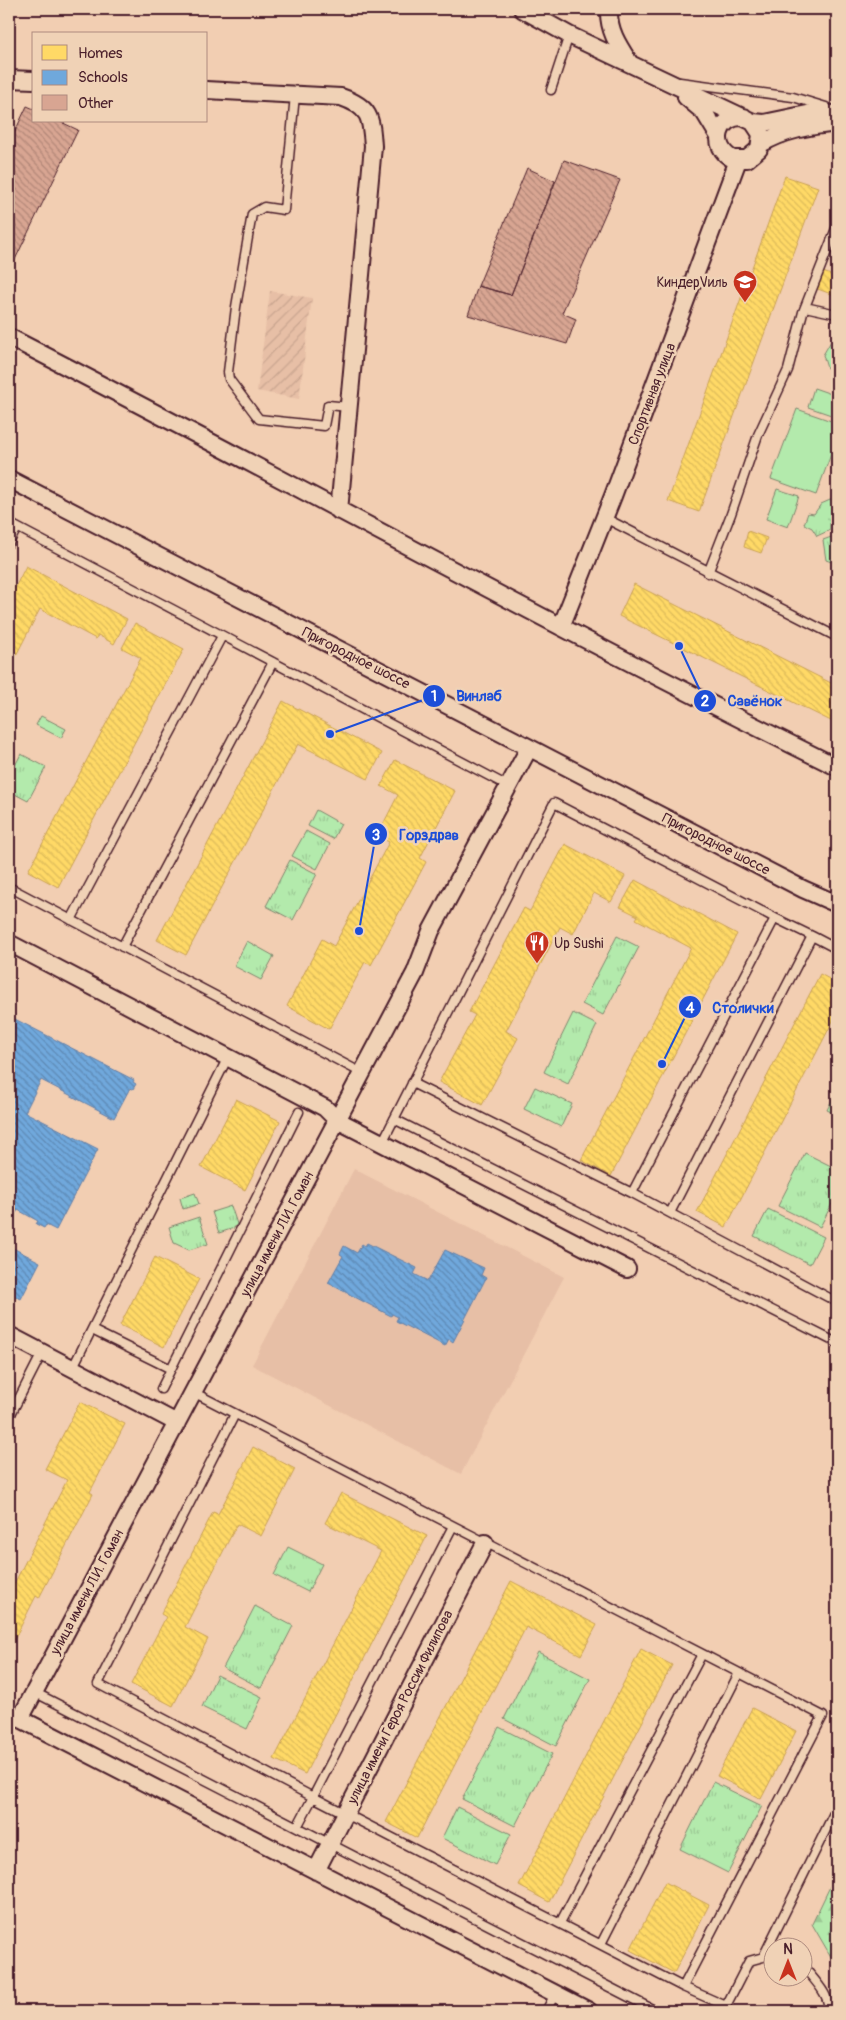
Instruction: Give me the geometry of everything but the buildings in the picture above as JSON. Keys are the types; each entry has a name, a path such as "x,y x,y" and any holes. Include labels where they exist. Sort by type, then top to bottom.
{"street":[{"path":"522,9 569,35 749,120 761,134 761,144"},
{"path":"609,9 608,19 614,38 629,62"},
{"path":"9,79 32,80"},
{"path":"667,81 704,112 718,135 721,150 728,157 738,160 752,156 761,144 784,133 837,123"},
{"path":"208,90 341,97 356,102 366,111 371,125 373,146 339,511"},
{"path":"718,135 722,126 730,119 764,123 812,113 837,113"},
{"name":"Спортивная улица","path":"561,627 605,518 738,160"},
{"path":"9,337 204,437 339,511 706,703 837,767"},
{"name":"Пригородное шоссе","path":"9,479 529,748 837,904"},
{"name":"улица имени Л.И. Гоман","path":"14,1716 34,1692 415,973 431,931 529,748"},
{"path":"9,943 325,1108 337,1120 627,1269"},
{"path":"9,1335 177,1423"},
{"name":"улица имени Героя России Филипова","path":"316,1871 485,1543"},
{"path":"14,1716 589,2011"}],"lane":[{"path":"552,90 569,35"},
{"path":"667,81 725,86 793,97 837,113"},
{"path":"295,95 284,210 264,207 252,214 236,307 228,372 230,379 259,419 324,426 328,405 349,407"},
{"path":"708,573 731,514 758,435 788,370 805,307 834,247 837,226"},
{"path":"805,307 837,314"},
{"path":"605,518 708,573 837,637"},
{"path":"9,523 508,786"},
{"path":"9,543 17,528"},
{"path":"71,920 222,636"},
{"path":"122,947 273,662"},
{"path":"382,1143 554,803 837,949"},
{"path":"9,887 362,1073"},
{"path":"632,1193 775,918"},
{"path":"670,1213 812,936"},
{"path":"72,1369 228,1057"},
{"path":"412,1083 632,1193 837,1302"},
{"path":"161,1389 300,1112"},
{"path":"394,1119 837,1344"},
{"path":"92,1330 171,1369"},
{"path":"9,1418 42,1353"},
{"path":"193,1392 823,1716 684,1987"},
{"path":"235,1414 98,1684 313,1797 724,2008 749,1961 763,1957 837,1807"},
{"path":"298,1827 453,1526"},
{"path":"560,1923 702,1654"},
{"path":"600,1944 738,1673"},
{"path":"34,1692 656,2011"},
{"path":"814,1980 826,1996 829,2007 827,2011"},
{"path":"546,2011 555,1994"}],"shaded area":[{"path":"270,291 312,298 299,399 257,391"},
{"path":"354,1169 564,1277 461,1474 252,1365"}],"green space":[{"path":"837,338 837,374 827,368 823,355 831,341"},
{"path":"814,388 837,396 837,417 808,407"},
{"path":"797,409 837,423 837,438 816,495 771,479"},
{"path":"777,489 799,496 788,527 766,519"},
{"path":"837,497 837,519 830,523 830,530 817,536 812,528 804,524 808,513 814,514 821,504"},
{"path":"837,535 837,564 826,560 823,540"},
{"path":"41,716 66,729 61,738 36,725"},
{"path":"21,754 46,767 28,801 9,791 9,777"},
{"path":"316,810 341,824 333,839 308,826"},
{"path":"306,831 330,844 317,869 292,856"},
{"path":"290,860 317,874 293,920 266,906"},
{"path":"617,936 639,947 603,1015 582,1004"},
{"path":"247,941 274,956 261,980 234,966"},
{"path":"573,1013 597,1025 568,1084 544,1072"},
{"path":"535,1087 572,1104 561,1127 524,1109"},
{"path":"837,1090 837,1115 827,1110"},
{"path":"805,1153 837,1169 837,1194 820,1227 778,1206"},
{"path":"195,1193 199,1204 183,1209 180,1198"},
{"path":"231,1206 237,1224 234,1228 219,1233 212,1212"},
{"path":"768,1209 824,1237 810,1264 754,1236"},
{"path":"199,1217 208,1244 189,1250 174,1243 169,1227"},
{"path":"288,1547 322,1564 308,1592 274,1575"},
{"path":"255,1606 293,1626 261,1688 223,1668"},
{"path":"538,1652 590,1679 556,1746 504,1719"},
{"path":"217,1675 262,1697 247,1729 202,1707"},
{"path":"499,1727 552,1754 515,1826 462,1799"},
{"path":"713,1782 762,1806 728,1873 680,1849"},
{"path":"457,1807 511,1834 495,1865 442,1838"},
{"path":"837,1872 837,1967 812,1924"}],"place":[{"name":"КиндерVиль","path":"745,303"},
{"name":"Савёнок","path":"679,646"},
{"name":"Винлаб","path":"330,734"},
{"name":"Горздрав","path":"359,931"},
{"name":"Up Sushi","path":"537,964"},
{"name":"Столички","path":"662,1064"}]}
